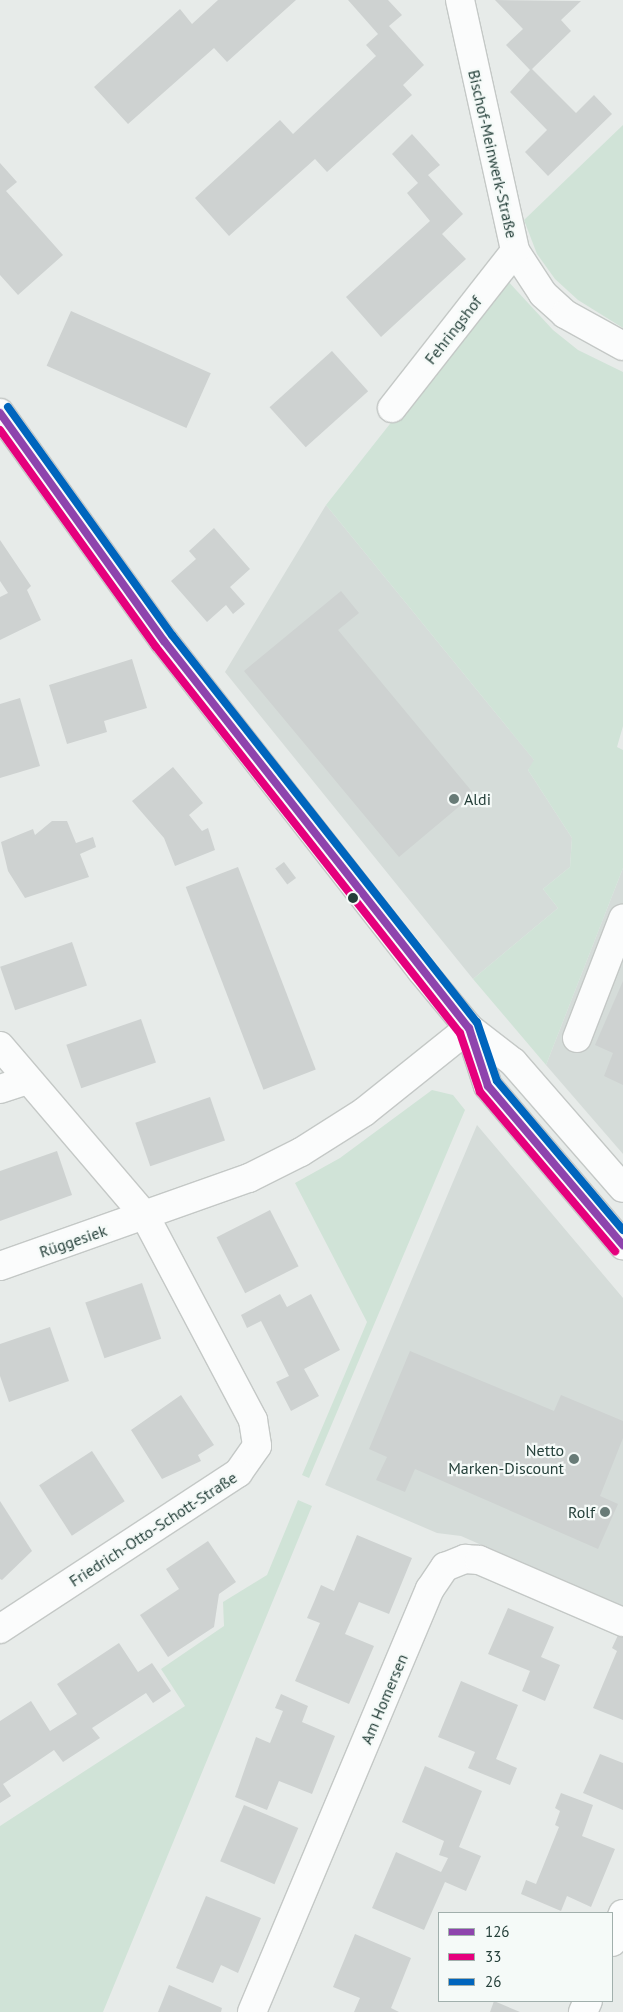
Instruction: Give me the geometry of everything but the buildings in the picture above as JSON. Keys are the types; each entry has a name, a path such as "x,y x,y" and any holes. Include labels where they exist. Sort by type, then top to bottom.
{"street":[{"name":"Bischof-Meinwerk-Straße","path":"460,0 516,251 543,294 565,314 623,346"},
{"name":"Fehringshof","path":"392,408 516,251"},
{"path":"0,413 164,641 469,1028 513,1062 623,1188"},
{"path":"577,1038 623,920"},
{"path":"469,1028 488,1086 623,1245"},
{"name":"Rüggesiek","path":"0,1266 249,1178 333,1133 469,1028"},
{"path":"0,1046 145,1216"},
{"path":"0,1089 28,1080"},
{"name":"Friedrich-Otto-Schott-Straße","path":"0,1629 238,1473 257,1446 253,1420 145,1216"},
{"name":"Am Homersen","path":"252,2012 430,1589 445,1567 465,1559 479,1560 623,1622"},
{"path":"613,1939 623,1914"}],"shaded area":[{"path":"326,505 535,761 528,770 572,838 570,867 543,889 558,908 473,979 225,672"},
{"path":"623,868 623,1154 546,1065"},
{"path":"477,1125 623,1298 623,1607 461,1536 437,1533 325,1485"}],"green space":[{"path":"623,125 623,328 578,300 555,279 537,254 524,220"},
{"path":"505,278 553,330 578,350 623,372 623,726 617,747 623,750 623,868 546,1065 473,979 558,908 543,889 570,867 572,838 528,770 534,760 326,505"},
{"path":"432,1090 453,1095 465,1110 309,1478 302,1475 367,1322 295,1183 340,1158"},
{"path":"298,1500 312,1506 103,2012 0,2012 0,1826 185,1706 161,1669 224,1626 223,1602 267,1575"}],"transit line":[{"name":"26","path":"8,407 172,635 477,1022 497,1081 623,1230"},
{"name":"126","path":"0,413 164,641 469,1028 488,1086 623,1245"},
{"name":"33","path":"0,430 156,647 460,1033 480,1092 615,1251"}],"place":[{"name":"Aldi","path":"454,799"},
{"name":"Netto Marken-Discount","path":"574,1459"},
{"name":"Rolf","path":"605,1512"}]}
